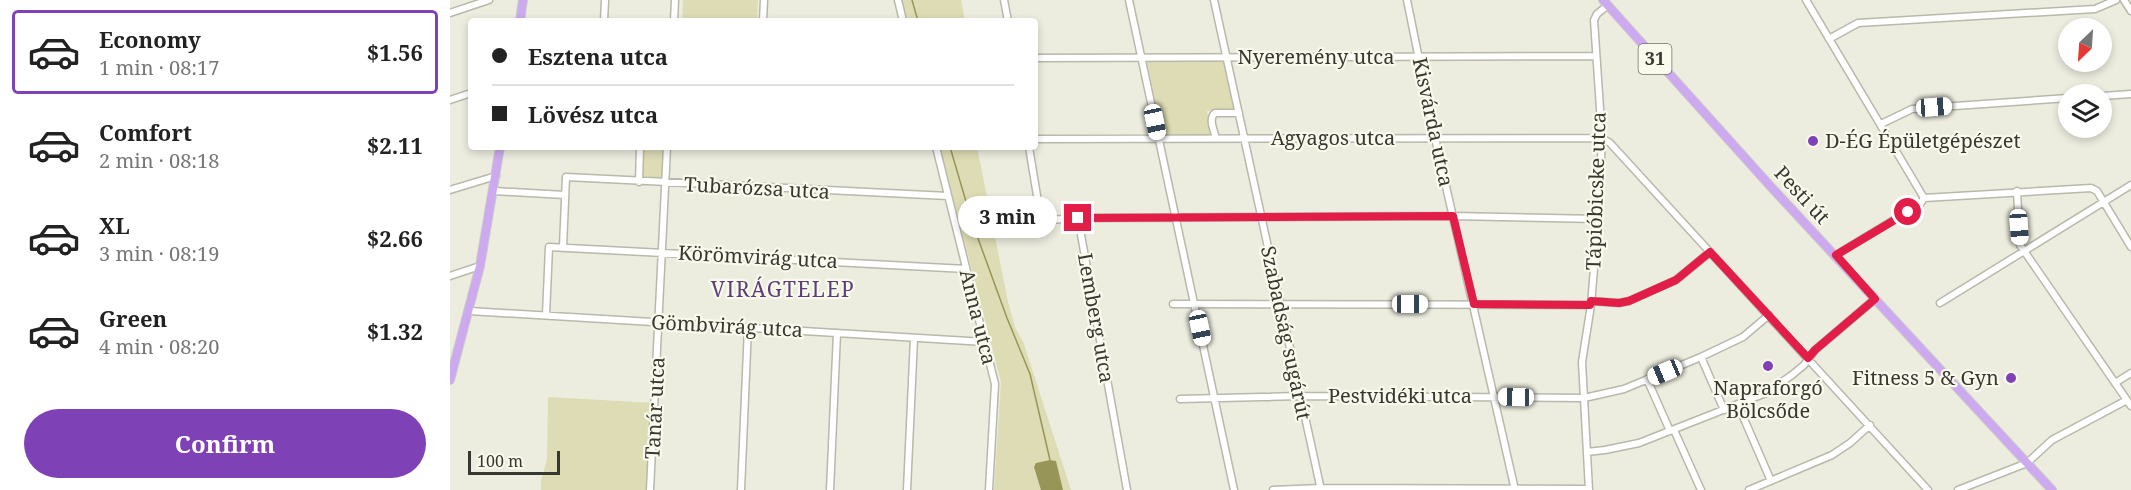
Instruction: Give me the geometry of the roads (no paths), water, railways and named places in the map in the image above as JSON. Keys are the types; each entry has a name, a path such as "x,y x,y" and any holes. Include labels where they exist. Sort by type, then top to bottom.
{"main road":[{"path":"520,18 523,0"},
{"name":"Pesti út","path":"1606,3 1772,189 1836,255 2052,490"},
{"path":"450,380 480,266 500,150"}],"street":[{"path":"450,13 489,0"},
{"path":"604,18 605,0"},
{"path":"674,18 675,0"},
{"path":"763,18 764,0"},
{"path":"898,0 902,18"},
{"path":"1004,0 1007,18"},
{"path":"1129,0 1234,490"},
{"name":"Szabadság sugárút","path":"1214,0 1320,489"},
{"name":"Kisvárda utca","path":"1407,0 1435,138 1515,489"},
{"path":"1806,0 1924,198"},
{"path":"1829,39 1858,23 2095,9 2116,0"},
{"path":"2124,0 2131,11"},
{"name":"Tápióbicske utca","path":"1589,490 1583,351 1591,303 1602,138 1594,20 1606,3"},
{"name":"Nyeremény utca","path":"1038,58 1596,56"},
{"path":"450,100 468,94"},
{"path":"2112,95 2131,94"},
{"path":"1881,123 1912,109 2058,99"},
{"path":"1038,139 1216,138 1213,115 1215,113 1239,113"},
{"name":"Agyagos utca","path":"1216,138 1602,138"},
{"path":"1602,138 1610,143 1928,490"},
{"path":"639,182 640,150"},
{"name":"Tanár utca","path":"650,490 667,150"},
{"name":"Anna utca","path":"937,150 995,384 989,490"},
{"path":"1029,150 1040,214 1049,220 1453,216 1598,219"},
{"path":"450,190 496,176"},
{"name":"Tubarózsa utca","path":"565,195 566,177 664,184 948,196"},
{"path":"1940,303 2131,185"},
{"path":"1924,198 2091,188 2097,191 2131,247"},
{"path":"494,191 565,195 563,247"},
{"path":"1958,490 2027,463 2052,440 2129,403 2020,245 2017,191"},
{"path":"1836,255 1920,204 1924,198"},
{"name":"Lemberg utca","path":"1078,218 1128,490"},
{"name":"Körömvirág utca","path":"546,315 549,247 966,269"},
{"path":"1173,304 1619,303 1629,301 1676,280 1710,252"},
{"path":"450,276 480,266"},
{"path":"1587,452 1622,448 1672,431 1738,405 1779,385 1815,350 1875,299"},
{"name":"Gömbvirág utca","path":"470,310 985,342"},
{"name":"Pestvidéki utca","path":"1180,399 1300,396 1584,398 1608,394 1701,357 1743,336 1769,315"},
{"path":"741,490 748,327"},
{"path":"830,490 837,333"},
{"path":"907,490 914,338"},
{"path":"1701,357 1724,410"},
{"path":"2115,382 2131,373"},
{"path":"1647,379 1701,490"},
{"path":"1738,405 1771,481"},
{"path":"1749,490 1832,455 1870,425"},
{"path":"1273,490 1589,490"}],"waterway":[{"path":"912,0 917,18"},
{"path":"951,150 972,222 1030,374 1050,460"}],"place":[{"name":"D-ÉG Épületgépészet","path":"1813,141"},
{"name":"Napraforgó Bölcsőde","path":"1768,366"},
{"name":"Fitness 5 & Gyn","path":"2011,378"}],"district":[{"name":"VIRÁGTELEP","path":"783,290"}]}
